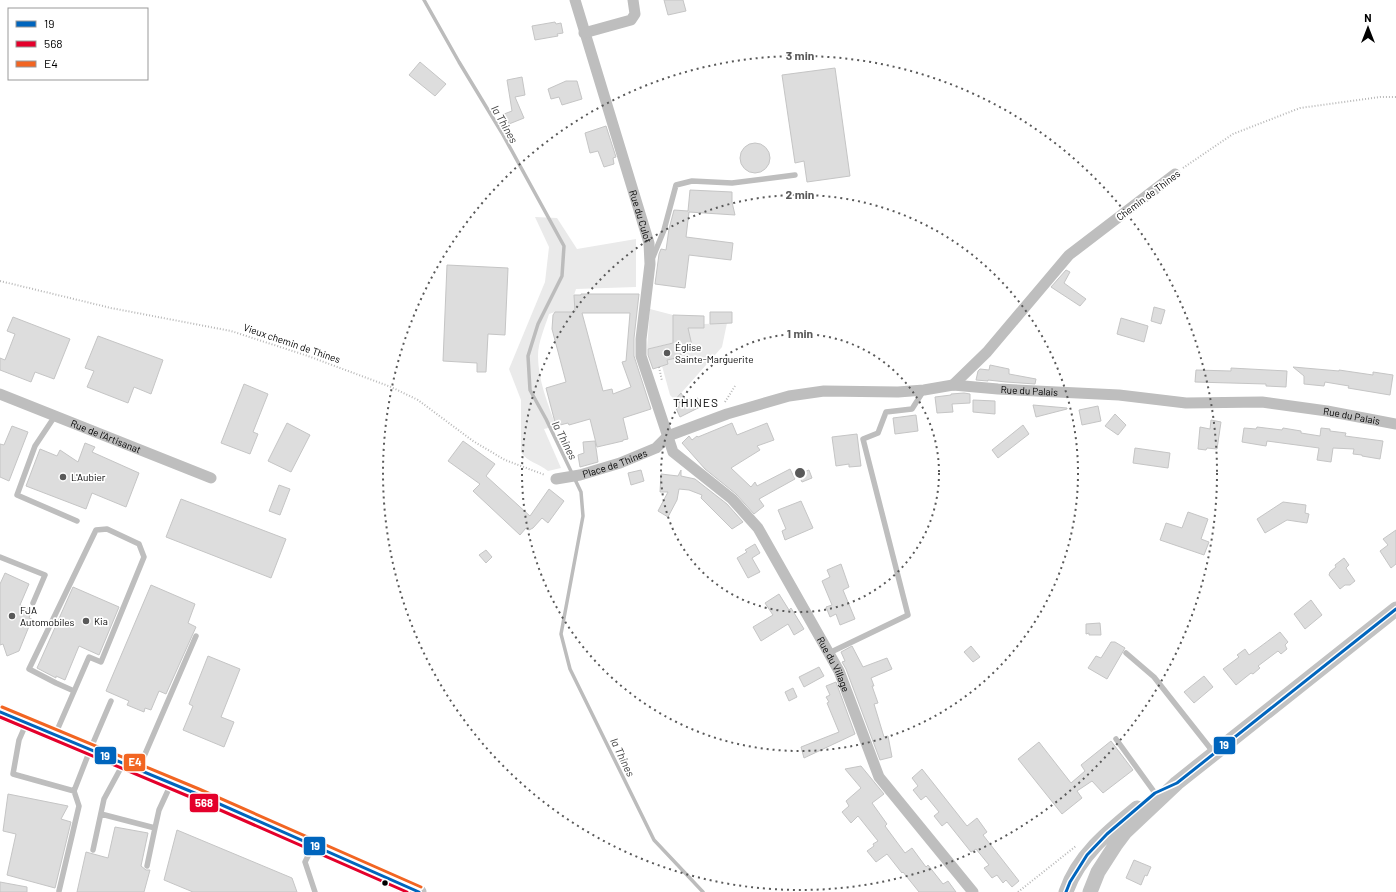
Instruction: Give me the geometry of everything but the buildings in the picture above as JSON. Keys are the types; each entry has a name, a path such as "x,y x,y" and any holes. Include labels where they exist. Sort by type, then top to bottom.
{"main road":[{"path":"1066,892 1070,882 1087,855 1111,839 1125,832 1177,783 1396,609"},
{"path":"0,712 313,845 419,892"},
{"path":"1090,892 1111,839 1155,793 1177,783"}],"street":[{"name":"Rue du Culot","path":"575,0 649,243 650,264 641,339 641,356 668,436"},
{"path":"584,33 631,20 635,14 633,0"},
{"name":"Chemin de Thines","path":"953,385 987,352 1069,255 1175,174"},
{"name":"Rue du Palais","path":"668,436 727,414 789,396 824,391 898,392 924,390 953,385 998,389 1119,395 1186,403 1262,402 1327,411 1396,424"},
{"name":"Rue de l'Artisanat","path":"0,394 211,478"},
{"path":"668,436 673,452"},
{"name":"Place de Thines","path":"556,479 580,475 620,463 656,448 668,436"},
{"name":"Rue du Village","path":"656,448 673,452 732,499 758,528 839,671 879,777 973,892"}],"lane":[{"path":"650,264 664,230 676,185 692,181 732,183 795,175"},
{"path":"829,653 908,615 863,439 878,433 886,412 912,409 924,390"},
{"path":"55,416 35,446 17,495 77,521"},
{"path":"55,735 89,657 101,662 144,557 139,544 108,529 96,530 29,669 74,691"},
{"path":"0,556 45,576 34,603"},
{"path":"138,770 196,636"},
{"path":"1126,653 1154,677 1214,754"},
{"path":"59,891 79,806 74,790 111,701"},
{"path":"26,723 19,740 13,774 74,790"},
{"path":"1116,740 1155,793"},
{"path":"93,850 104,799 123,764"},
{"path":"147,866 159,810 171,784"},
{"path":"101,814 155,828"},
{"path":"313,845 305,862 315,892"}],"path":[{"name":"Chemin de Thines","path":"1175,174 1233,134 1300,108 1380,97 1396,97"},
{"name":"Vieux chemin de Thines","path":"0,281 111,308 231,331 308,356 391,387 418,400 473,441 505,460 556,479"},
{"path":"1018,892 1082,841"}],"shaded area":[{"path":"535,217 557,218 577,249 636,239 636,287 576,289 574,295 575,312 555,312 549,314 539,345 538,365 544,392 556,426 544,429 561,468 548,471 526,458 521,452 521,400 509,369 545,282 549,247"},
{"path":"650,309 673,315 673,328 704,328 704,324 727,323 722,347 675,400 670,395 662,366 668,364 667,360 676,358 693,350 691,342 672,343 647,349"}],"waterway":[{"name":"la Thines","path":"424,0 502,133 564,246 562,276 538,324 528,356 530,390 546,419 581,492 583,516 561,634 570,669 654,840 703,892"}],"transit line":[{"name":"19","path":"1066,892 1070,882 1087,855 1107,834 1155,793 1177,783 1396,609"},
{"name":"E4","path":"2,707 199,789 421,887"},
{"name":"19","path":"0,712 197,794 419,892"},
{"name":"568","path":"0,717 195,799 407,892"}],"place":[{"name":"Église Sainte-Marguerite","path":"667,353"},
{"name":"L'Aubier","path":"63,477"},
{"name":"FJA Automobiles","path":"12,616"},
{"name":"Kia","path":"86,621"}],"district":[{"name":"THINES","path":"696,402"}]}
